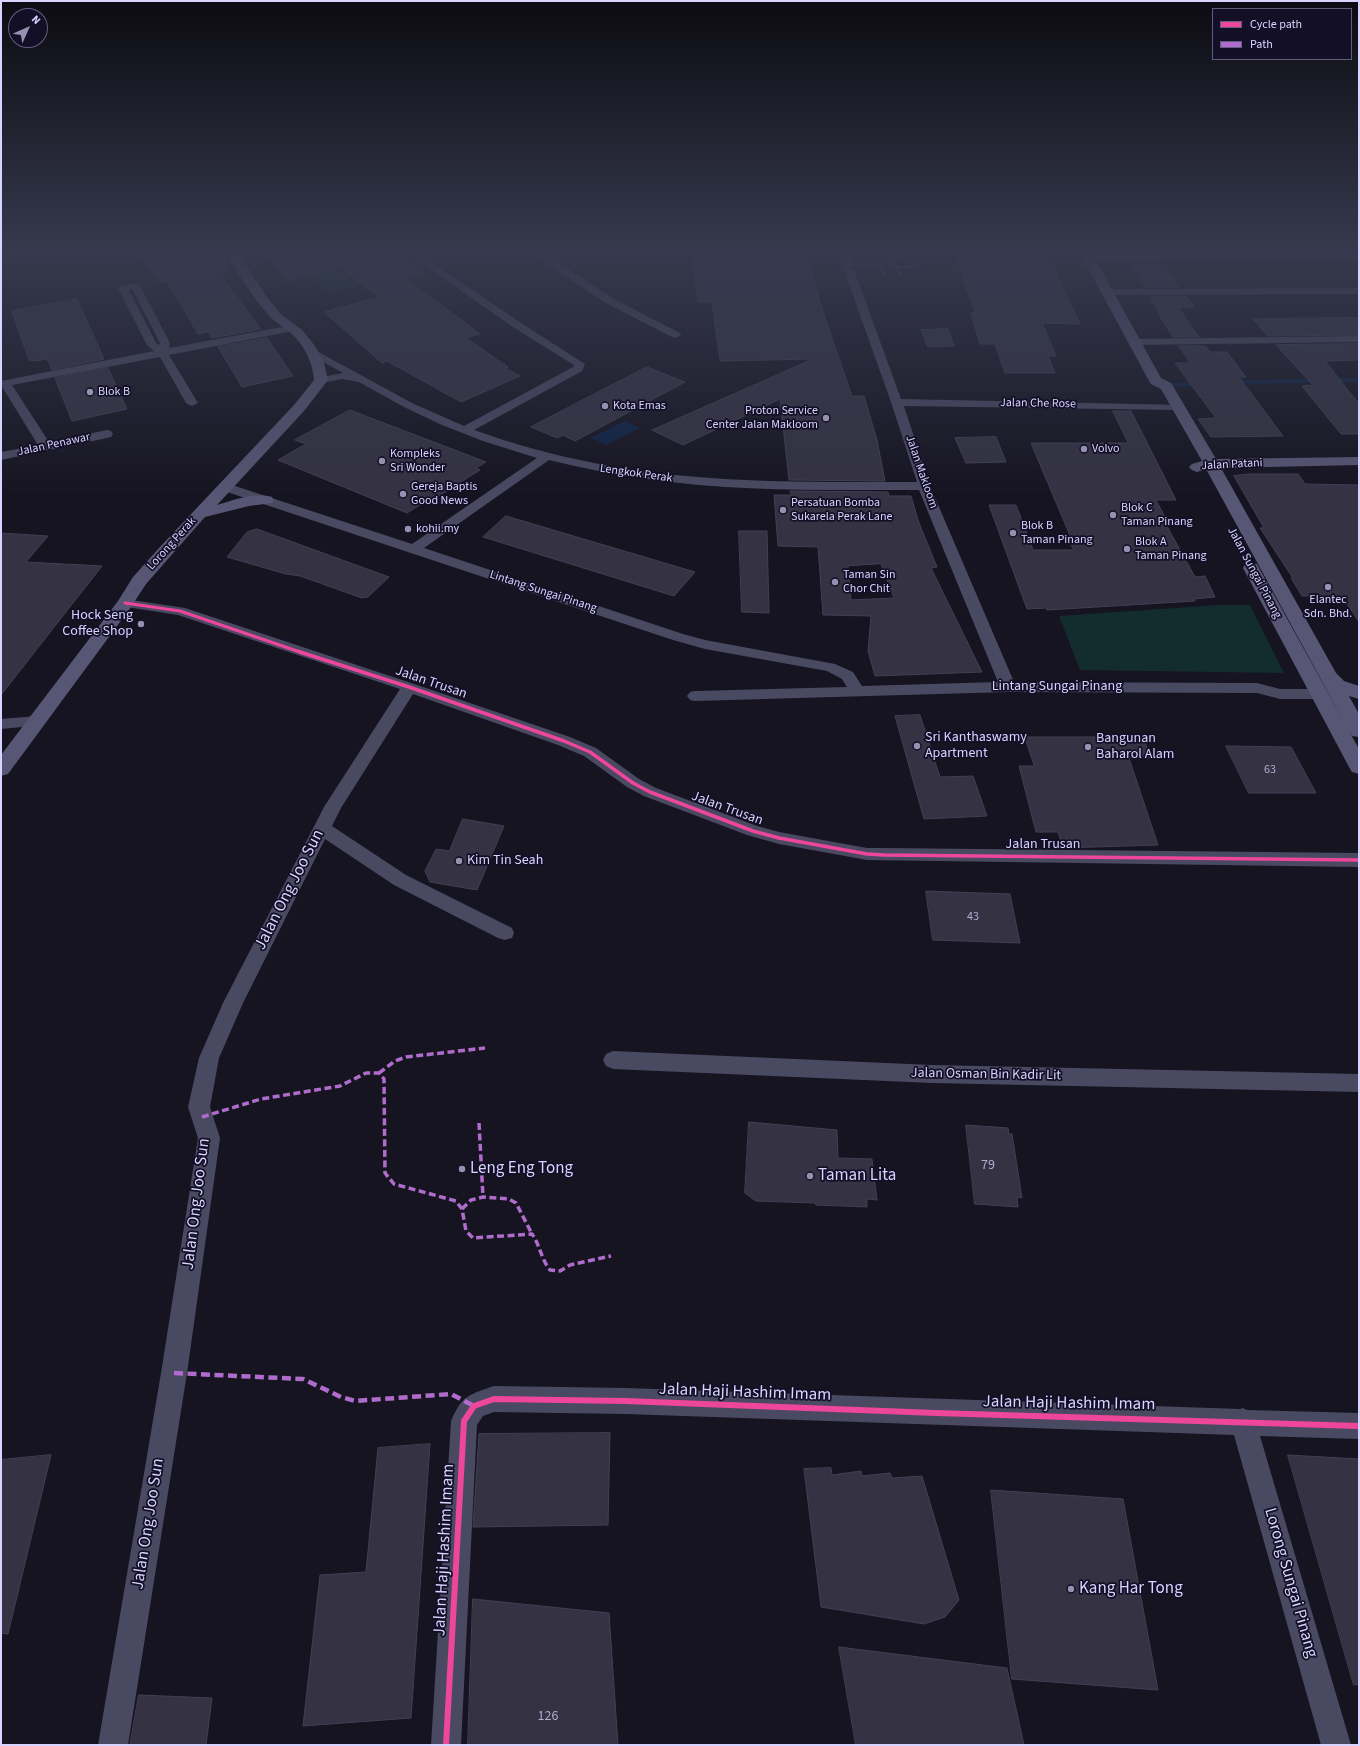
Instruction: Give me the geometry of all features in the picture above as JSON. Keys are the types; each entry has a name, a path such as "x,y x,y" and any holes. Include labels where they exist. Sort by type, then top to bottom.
{"street":[{"path":"147,334 152,345 163,353 192,403"},
{"path":"161,334 165,343 163,353"},
{"path":"46,447 5,383 259,334"},
{"path":"298,334 313,352 319,364 321,380"},
{"path":"465,430 578,369 580,364 532,334"},
{"name":"Jalan Makloom","path":"873,334 897,402 924,486 1008,687"},
{"name":"Jalan Sungai Pinang","path":"1131,334 1156,381 1152,385 1171,407 1319,676 1357,722"},
{"path":"1135,342 1359,339"},
{"name":"Lengkok Perak","path":"313,352 423,412 465,430 546,457 599,470 659,478 718,483 784,486 924,486"},
{"name":"Lengkok Perak","path":"321,380 342,376 366,381"},
{"name":"Lorong Perak","path":"1,768 125,603 139,581 304,403 321,380"},
{"name":"Jalan Che Rose","path":"897,402 1171,407"},
{"name":"Jalan Sungai Pinang","path":"1171,407 1172,423"},
{"name":"Jalan Penawar","path":"1,456 107,434"},
{"path":"414,549 546,457"},
{"name":"Jalan Patani","path":"1201,464 1359,461"},
{"name":"Jalan Patani","path":"1201,464 1359,466"},
{"name":"Lintang Sungai Pinang","path":"225,487 705,644 830,667 845,672 852,680 856,691"},
{"path":"200,514 249,501 266,500"},
{"name":"Jalan Trusan","path":"125,603 180,611 300,652 410,686 564,741 590,752 633,783 650,792 753,831 779,838 867,854 884,855 1359,860"},
{"path":"1319,676 1337,685 1359,693"},
{"name":"Jalan Sungai Pinang","path":"1319,676 1320,694 1359,767"},
{"name":"Lintang Sungai Pinang","path":"1257,688 1273,683 1302,682 1319,676"},
{"name":"Jalan Ong Joo Sun","path":"113,1745 174,1373 209,1138 199,1107 208,1058 233,1003 333,807 410,686"},
{"name":"Lintang Sungai Pinang","path":"695,696 1008,687 1257,688 1280,694 1320,694"},
{"path":"1,724 37,721"},
{"path":"322,828 400,880 505,933"},
{"name":"Jalan Osman Bin Kadir Lit","path":"613,1060 921,1074 1359,1083"},
{"name":"Jalan Haji Hashim Imam","path":"446,1745 464,1420 474,1406 494,1400 626,1401 965,1414 1244,1421 1359,1426"},
{"name":"Lorong Sungai Pinang","path":"1244,1421 1336,1745"}],"green space":[{"path":"1219,605 1250,605 1284,673 1080,670 1059,616"}],"water":[{"path":"624,421 640,428 607,445 591,438"}],"building":[{"path":"20,334 93,334 104,359 52,370 47,359 36,361 29,360"},
{"path":"210,334 231,334 212,338"},
{"path":"350,334 478,334 466,338 508,367 505,368 520,376 461,402 387,361 382,363"},
{"path":"716,334 831,334 852,396 864,396 877,440 885,481 789,480 780,399 683,445 652,430 813,359 720,361"},
{"path":"923,334 950,334 954,346 928,347"},
{"path":"977,334 1047,334 1056,356 1048,356 1055,373 1005,373 995,344 980,344"},
{"path":"1171,334 1197,334 1199,337 1173,337"},
{"path":"1267,334 1359,334 1359,335 1268,336"},
{"path":"267,338 293,376 242,387 218,347"},
{"path":"1359,344 1359,360 1325,361 1359,404 1359,434 1341,434 1302,386 1313,385 1276,345"},
{"path":"1179,346 1205,346 1210,352 1227,352 1246,377 1239,377 1283,436 1211,437 1198,419 1216,418 1175,363 1190,363"},
{"name":"Kota Emas","path":"647,367 685,382 575,441 563,435 557,438 531,427"},
{"name":"Blok B","path":"108,368 127,409 72,421 55,378"},
{"name":"Kompleks Sri Wonder","path":"350,410 486,462 476,468 480,470 434,499 431,498 407,513 278,460 306,444 295,440"},
{"path":"1113,411 1131,411 1176,500 1156,500 1166,519 1163,519 1195,577 1205,576 1215,597 1194,599 1195,601 1047,610 1046,608 1027,609 989,505 1016,505 1033,550 1074,550 1071,545 1074,545 1031,443 1128,443"},
{"path":"996,437 1006,462 966,463 955,438"},
{"path":"1248,474 1298,474 1305,484 1359,485 1359,622 1342,596 1302,596 1291,578 1293,578 1260,528 1264,528 1234,476"},
{"path":"790,491 888,492 889,496 911,496 919,523 937,567 931,568 982,672 875,676 868,651 871,616 823,615 818,547 778,546 774,495 791,495","holes":["881,564 894,598 851,600 848,566"]},
{"path":"506,516 695,572 674,596 483,537"},
{"path":"257,529 389,577 368,597 362,598 300,576 286,574 227,557 247,532"},
{"path":"739,531 767,531 769,613 742,612"},
{"path":"1,533 48,536 26,562 102,566 1,695"},
{"name":"Sri Kanthaswamy Apartment","path":"920,715 940,777 973,776 987,816 924,819 895,716"},
{"path":"1025,737 1143,737 1151,758 1129,758 1158,845 1063,848 1058,832 1036,832 1019,766 1034,766"},
{"path":"1226,746 1291,747 1316,793 1249,793"},
{"name":"Kim Tin Seah","path":"463,819 504,826 477,890 430,882 425,871 436,849 449,851"},
{"path":"926,891 1010,894 1020,943 933,940"},
{"name":"Taman Lita","path":"749,1122 837,1130 838,1158 872,1159 877,1200 867,1199 867,1207 756,1201 745,1193"},
{"path":"966,1125 1008,1128 1009,1134 1012,1134 1022,1198 1017,1197 1018,1207 975,1204"},
{"path":"610,1433 608,1525 473,1527 479,1434"},
{"path":"430,1444 411,1718 303,1726 320,1575 366,1572 378,1448"},
{"path":"51,1455 8,1634 1,1633 1,1460"},
{"path":"1288,1455 1359,1459 1359,1684 1354,1685"},
{"path":"831,1468 832,1475 861,1471 862,1476 890,1473 892,1478 922,1476 959,1600 945,1617 924,1624 821,1607 804,1469"},
{"name":"Kang Har Tong","path":"991,1490 1123,1499 1158,1690 1012,1679"},
{"path":"473,1599 609,1613 618,1745 468,1745"},
{"path":"839,1647 1007,1668 1024,1745 856,1745"},
{"path":"139,1695 212,1698 206,1745 130,1745"}],"waterway":[{"path":"1332,380 1359,380"},
{"path":"1234,382 1317,381"},
{"path":"1173,385 1199,384"}],"marked path":[{"path":"379,1073 395,1061 406,1057 485,1048"},
{"path":"202,1117 261,1099 340,1086 366,1073 379,1073 384,1079 385,1173 394,1184 456,1201 462,1209 464,1228 473,1238 532,1234 537,1242 544,1262 550,1270 560,1271 570,1265 611,1256"},
{"path":"479,1123 483,1197"},
{"path":"462,1209 471,1200 483,1197 509,1199 516,1203 532,1234"},
{"path":"174,1373 303,1379 341,1397 355,1401 451,1394 474,1406"}],"cycle path":[{"path":"125,603 180,611 409,687 564,741 590,752 633,783 650,792 753,831 779,838 867,854 884,855 1359,860"},
{"path":"446,1745 464,1421 474,1406 494,1399 626,1401 936,1413 1359,1426"}],"place":[{"name":"Blok B","path":"90,392"},
{"name":"Kota Emas","path":"605,406"},
{"name":"Proton Service Center Jalan Makloom","path":"826,418"},
{"name":"Volvo","path":"1084,449"},
{"name":"Kompleks Sri Wonder","path":"382,461"},
{"name":"Gereja Baptis Good News","path":"403,494"},
{"name":"Persatuan Bomba Sukarela Perak Lane","path":"783,510"},
{"name":"Blok C Taman Pinang","path":"1113,515"},
{"name":"kohii.my","path":"408,529"},
{"name":"Blok B Taman Pinang","path":"1013,533"},
{"name":"Blok A Taman Pinang","path":"1127,549"},
{"name":"Taman Sin Chor Chit","path":"835,582"},
{"name":"Elantec Sdn. Bhd.","path":"1328,587"},
{"name":"Hock Seng Coffee Shop","path":"141,624"},
{"name":"Sri Kanthaswamy Apartment","path":"917,746"},
{"name":"Bangunan Baharol Alam","path":"1088,747"},
{"name":"Kim Tin Seah","path":"459,861"},
{"name":"Leng Eng Tong","path":"462,1169"},
{"name":"Taman Lita","path":"810,1176"},
{"name":"Kang Har Tong","path":"1071,1589"}]}
